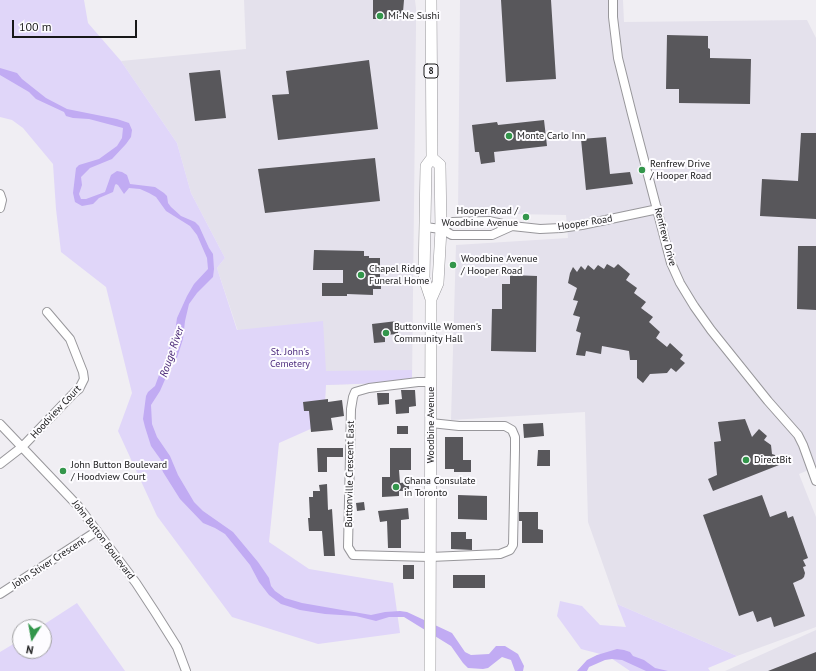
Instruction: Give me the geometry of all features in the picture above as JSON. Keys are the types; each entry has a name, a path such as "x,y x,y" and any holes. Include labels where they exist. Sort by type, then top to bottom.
{"main road":[{"name":"Woodbine Avenue","path":"430,671 432,423 431,299 424,278 426,166 432,158 432,0"},
{"name":"Woodbine Avenue","path":"431,299 438,283 441,229 440,165 432,158"}],"street":[{"name":"Renfrew Drive","path":"613,0 613,17 618,58 671,263 680,283 710,330 798,435 804,445 816,481"},
{"path":"0,194 2,200 0,208"},
{"name":"Hooper Road","path":"441,229 452,222 489,221 512,226 540,229 560,228 658,209"},
{"name":"Hooper Road","path":"425,227 441,229 452,235 492,235 512,226"},
{"name":"Hoodview Court","path":"0,464 22,447 79,389 84,379 83,372 70,339 47,312"},
{"name":"Buttonville Crescent East","path":"430,557 353,554 348,547 351,410 355,392 369,388 418,382 431,382"},
{"path":"430,557 500,554 510,550 513,545 515,444 515,437 512,430 505,426 459,426 432,423"},
{"name":"John Button Boulevard","path":"0,424 78,506 97,531 156,612 177,647 186,671"},
{"name":"John Stiver Crescent","path":"0,594 97,531"}],"shaded area":[{"path":"244,0 415,0 416,28 412,382 326,385 259,395 217,268 225,258 191,193 177,143 121,61 246,49"},
{"path":"460,0 623,0 624,22 807,20 816,38 816,467 799,474 816,517 816,627 737,656 617,604 588,522 585,412 451,420 456,245 568,238 566,215 458,213"},
{"path":"816,630 816,671 725,671"}],"green space":[{"name":"St. John's Cemetery","path":"0,0 84,0 88,23 121,61 177,143 191,193 225,258 217,268 237,330 323,321 326,371 412,370 412,382 326,385 324,423 279,443 269,542 309,569 393,583 400,633 318,644 232,617 157,516 118,431 132,393 106,287 61,252 53,164 23,128 12,120 0,117"},
{"path":"560,601 582,606 600,625 626,627 617,604 737,656 708,668 710,671 630,671 608,656 581,649 557,616"},
{"path":"77,603 125,671 0,671 0,652 12,645 12,659 52,659 52,619"}],"water":[{"name":"Rouge River","path":"0,68 17,73 22,79 46,98 67,109 117,119 129,123 132,130 131,137 126,144 112,159 90,168 81,177 82,185 79,194 81,199 86,199 105,192 111,175 117,171 122,172 127,175 130,184 155,187 164,193 167,196 168,203 171,207 181,216 195,222 199,226 213,254 213,277 197,293 189,304 183,339 176,361 170,368 160,391 151,405 152,424 157,437 170,456 178,475 194,502 203,511 233,532 258,562 269,578 271,586 285,598 302,603 371,615 385,612 407,612 452,633 465,652 471,655 489,654 496,646 505,646 518,654 524,666 523,671 515,671 511,660 502,657 488,668 468,668 451,646 404,617 389,617 376,621 356,616 325,614 300,610 281,604 269,595 259,582 250,565 225,534 203,523 180,499 163,472 161,460 151,446 143,419 146,396 155,386 175,332 177,318 194,284 208,269 207,258 197,235 190,226 166,211 156,197 140,189 129,188 124,194 116,184 113,192 99,198 93,204 82,206 75,202 73,193 76,168 79,165 99,159 117,146 122,138 123,128 89,119 66,116 64,112 36,99 29,92 0,75"},
{"path":"617,649 630,652 633,656 644,660 655,668 668,671 646,671 622,660 612,659 605,660 589,667 587,671 577,671 587,660 597,655"}],"building":[{"path":"373,0 404,0 403,12 391,19 373,19"},
{"path":"501,0 551,0 556,79 506,82"},
{"path":"667,35 708,36 710,58 751,59 750,104 679,103 679,89 666,89"},
{"path":"369,60 378,129 278,140 272,95 289,94 286,71"},
{"path":"220,70 226,118 195,121 189,73"},
{"name":"Monte Carlo Inn","path":"544,120 547,146 494,152 495,162 481,164 479,152 475,152 472,125 497,122 498,125"},
{"path":"801,133 816,133 816,219 760,216 762,179 798,181"},
{"path":"606,137 610,174 630,172 633,184 586,190 581,139"},
{"path":"375,158 380,201 265,213 258,169"},
{"path":"798,246 816,246 816,310 797,309"},
{"name":"Chapel Ridge Funeral Home","path":"314,250 364,251 364,256 369,256 369,258 380,258 381,289 373,289 373,295 347,294 347,296 322,296 322,283 343,283 343,270 313,270"},
{"path":"607,264 614,268 618,264 630,274 626,280 637,288 634,293 646,302 641,308 653,317 649,322 660,332 656,338 667,347 670,343 683,355 680,359 685,363 676,372 671,368 667,373 650,374 643,383 637,378 637,360 630,360 629,351 602,346 601,354 586,351 585,356 576,355 581,333 576,331 580,317 573,315 578,301 573,300 577,288 568,283 570,273 573,267 577,272 581,266 585,270 588,265 594,270 598,265 604,269"},
{"path":"510,275 537,276 536,352 491,351 492,309 502,309 502,284 510,284"},
{"name":"Buttonville Women's Community Hall","path":"397,321 397,324 403,324 403,331 398,331 398,334 385,335 385,342 374,343 372,324"},
{"path":"401,390 415,390 416,406 409,407 409,413 396,414 395,400 402,399"},
{"path":"377,393 389,393 389,404 378,405"},
{"path":"328,399 328,402 342,400 344,416 331,418 333,430 311,432 309,411 304,411 303,402"},
{"name":"DirectBit","path":"745,419 752,437 759,429 767,436 764,440 771,445 772,454 775,455 779,465 713,491 708,479 717,475 714,442 721,441 718,422"},
{"path":"543,423 544,436 524,438 523,424"},
{"path":"397,426 408,426 408,434 397,434"},
{"path":"445,437 463,437 463,460 471,460 471,472 454,472 454,469 445,469"},
{"path":"317,448 343,448 343,457 327,457 327,472 318,472"},
{"path":"390,448 411,448 411,470 399,470 400,483 409,482 409,491 399,491 399,496 382,497 382,477 390,477"},
{"path":"538,450 550,450 550,466 537,466"},
{"path":"327,484 328,510 332,509 335,556 324,556 322,531 309,531 309,497 313,497 313,491 320,491 319,485"},
{"path":"458,495 487,496 487,520 458,519"},
{"path":"762,495 770,517 786,511 788,518 793,516 808,558 803,560 806,566 803,567 805,573 804,577 793,583 805,616 774,627 771,617 757,622 753,611 739,616 703,515"},
{"path":"364,502 365,510 357,511 356,503"},
{"path":"408,508 409,519 401,520 401,548 388,548 387,521 380,522 378,511"},
{"path":"519,512 538,512 538,529 543,530 543,543 522,543 522,521 519,521"},
{"path":"451,532 466,532 466,539 472,539 472,550 451,549"},
{"path":"403,565 414,565 414,579 403,579"},
{"path":"453,575 485,575 485,588 453,588"},
{"path":"816,652 816,671 768,671"}],"place":[{"name":"Mi-Ne Sushi","path":"380,16"},
{"name":"Monte Carlo Inn","path":"509,136"},
{"name":"Renfrew Drive / Hooper Road","path":"642,170"},
{"name":"Hooper Road / Woodbine Avenue","path":"526,217"},
{"name":"Woodbine Avenue / Hooper Road","path":"453,265"},
{"name":"Chapel Ridge Funeral Home","path":"361,275"},
{"name":"Buttonville Women's Community Hall","path":"386,333"},
{"name":"DirectBit","path":"746,460"},
{"name":"John Button Boulevard / Hoodview Court","path":"63,471"},
{"name":"Ghana Consulate in Toronto","path":"396,487"}]}
